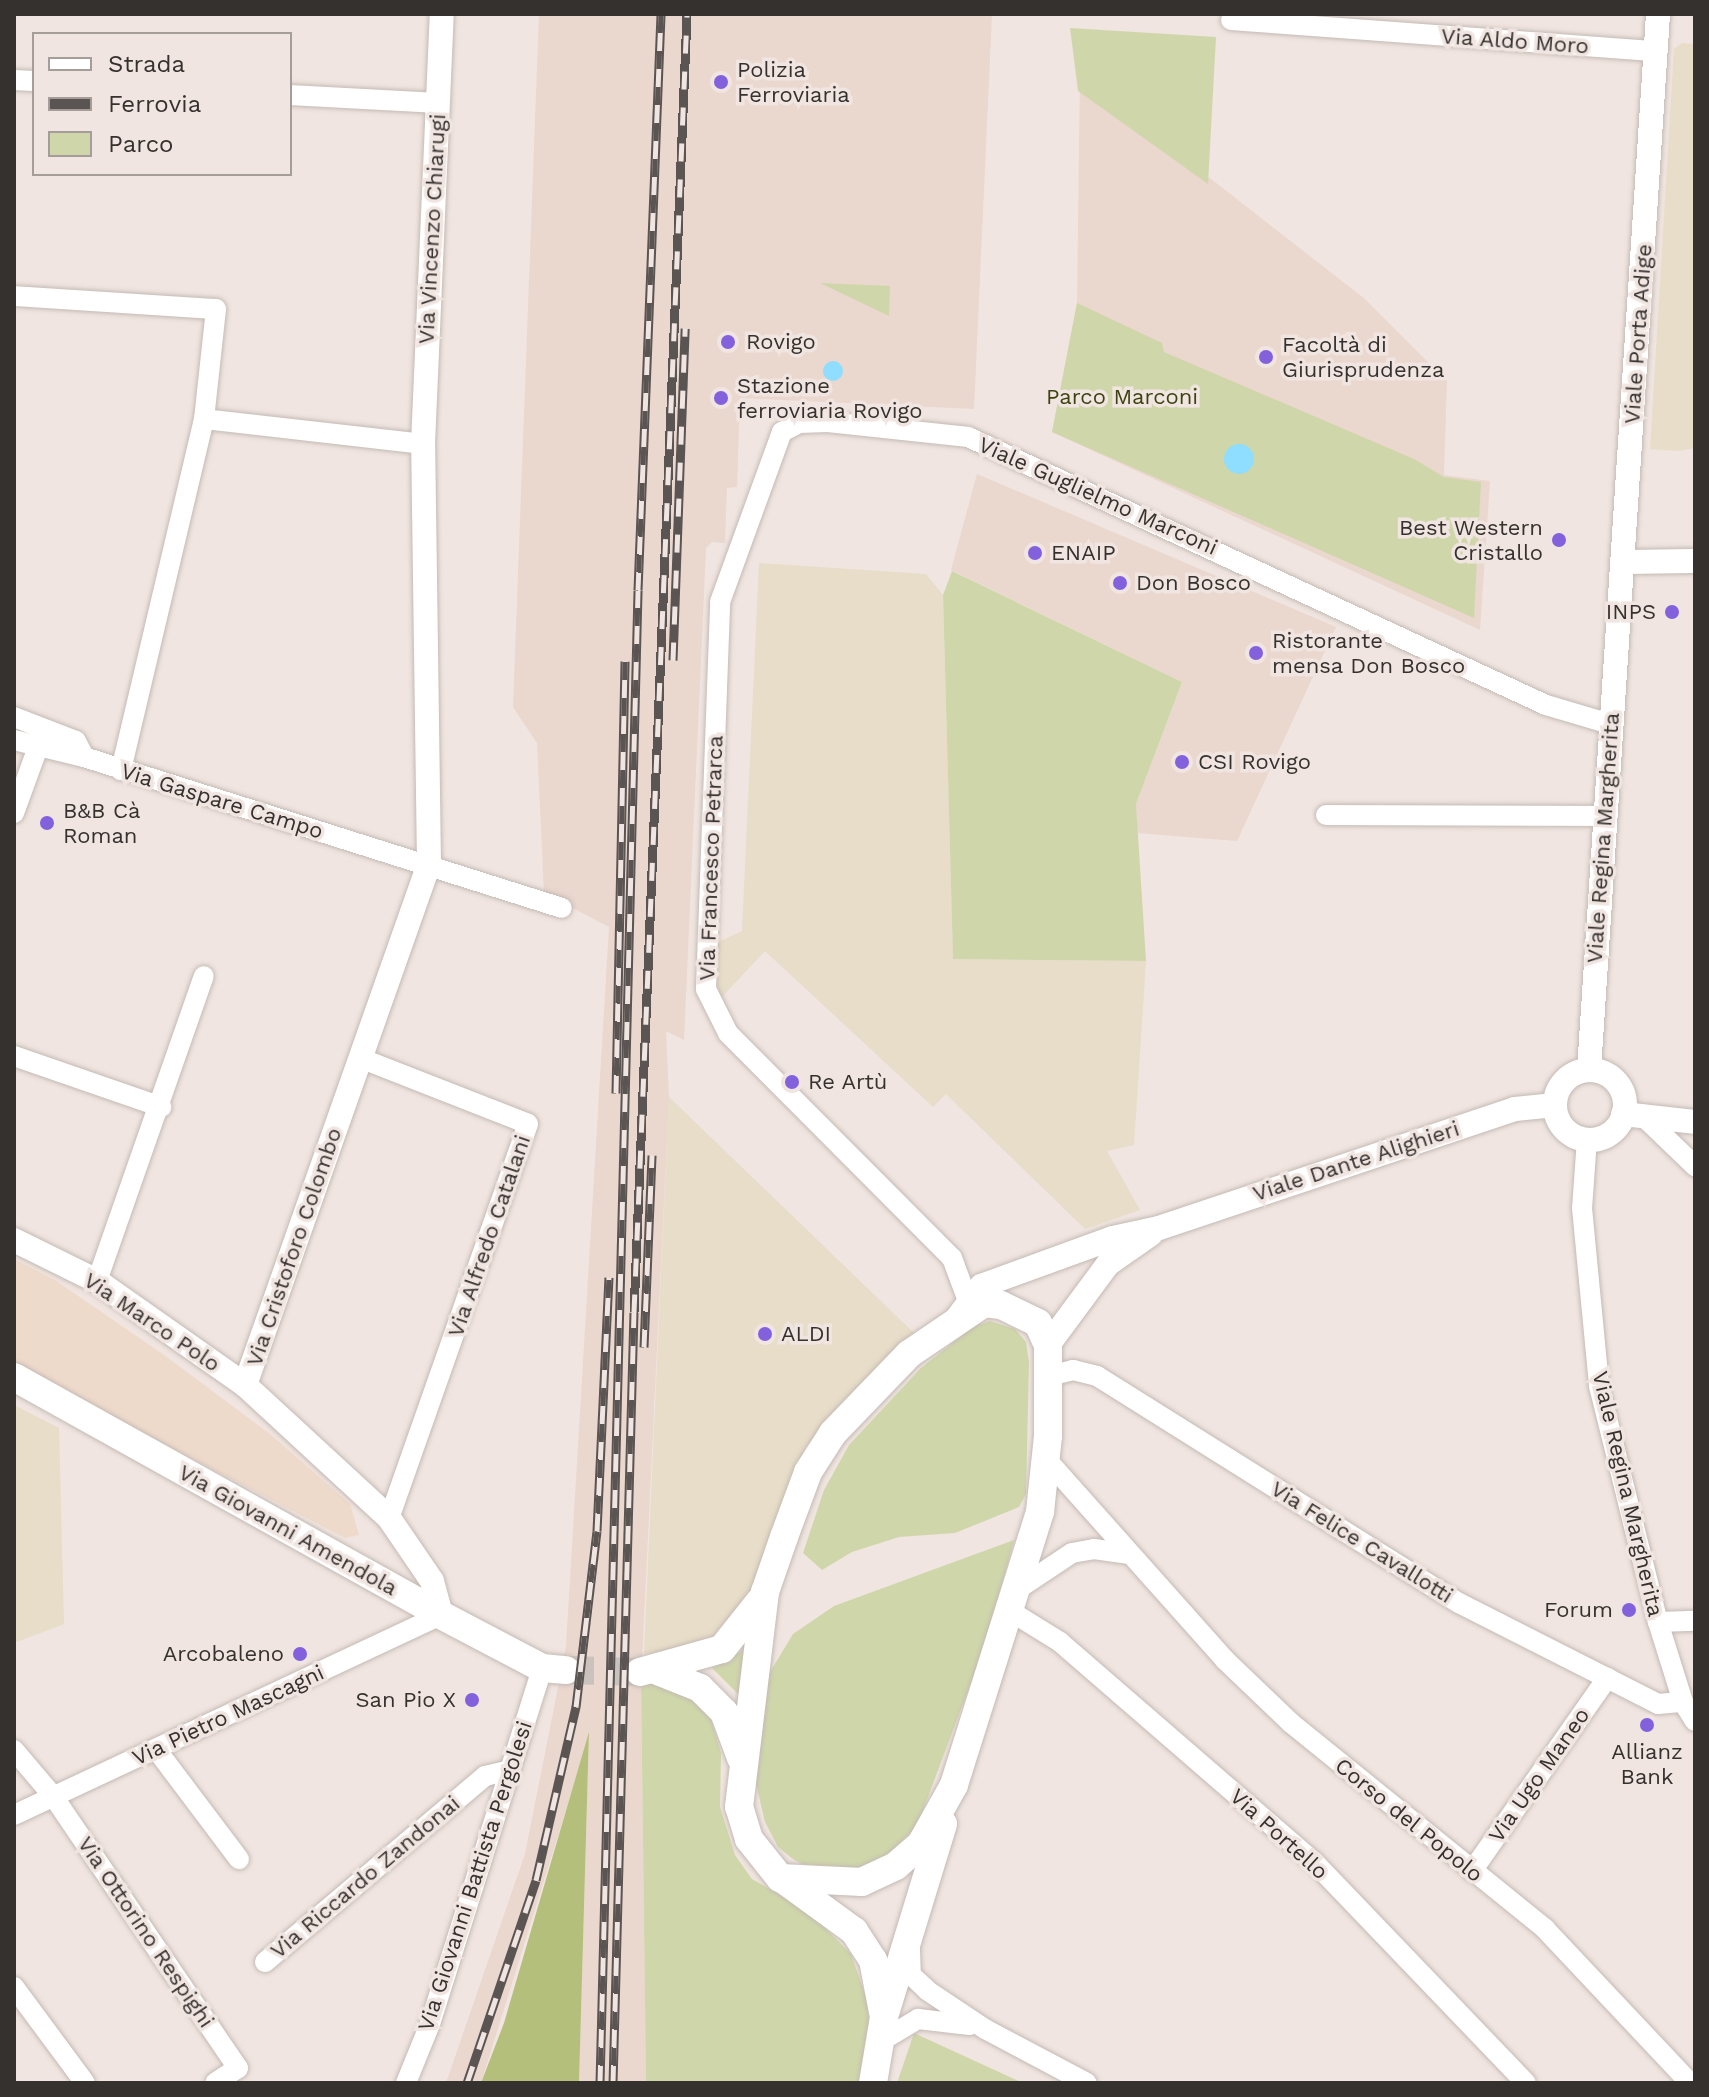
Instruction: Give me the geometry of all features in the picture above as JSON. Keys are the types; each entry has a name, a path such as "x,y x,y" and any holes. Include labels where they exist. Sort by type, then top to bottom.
{"main road":[{"path":"873,2083 881,2030 1040,1512 1047,1460 1048,1345 1038,1323 1001,1305 984,1303 963,1310 909,1354 833,1433 808,1472 765,1592 739,1807 749,1839 780,1878 854,1931 873,1960 881,2030"},
{"name":"Via Giovanni Amendola","path":"14,1377 441,1615 554,1669"},
{"path":"742,1763 724,1712 700,1688 648,1671 722,1649 742,1629 765,1592"},
{"path":"780,1878 862,1882 896,1866 921,1844 954,1785"}],"street":[{"name":"Via Vincenzo Chiarugi","path":"429,864 423,444 442,14"},
{"name":"Viale Porta Adige","path":"1617,653 1658,14"},
{"name":"Via Aldo Moro","path":"1231,20 1656,51"},
{"path":"292,95 438,103"},
{"path":"14,296 216,309 204,419 121,770"},
{"path":"204,419 423,444"},
{"name":"Viale Guglielmo Marconi","path":"720,602 782,432 799,423 828,422 944,432 1016,456 1546,705 1610,724"},
{"path":"1623,562 1695,561"},
{"name":"Via Francesco Petrarca","path":"720,602 706,974 713,1011 760,1067 952,1258 963,1310"},
{"name":"Viale Regina Margherita","path":"1589,1070 1617,653"},
{"path":"14,717 76,741 84,757"},
{"name":"Via Gaspare Campo","path":"14,740 84,757 562,908"},
{"path":"14,813 38,747"},
{"path":"1326,815 1604,816"},
{"name":"Via Cristoforo Colombo","path":"429,864 245,1385 389,1518 432,1581 441,1615"},
{"path":"97,1281 161,1107 204,976"},
{"path":"14,1056 161,1107"},
{"name":"Via Alfredo Catalani","path":"360,1058 528,1124 389,1518"},
{"path":"1695,1122 1634,1116 1610,1133 1587,1139 1568,1132 1555,1105 1561,1085 1589,1070 1617,1083 1634,1116 1695,1166"},
{"name":"Viale Dante Alighieri","path":"1159,1228 1515,1109 1555,1105"},
{"name":"Viale Regina Margherita","path":"1587,1139 1582,1208 1599,1386 1658,1622 1683,1702 1695,1721"},
{"path":"963,1310 981,1286 1113,1238 1159,1228"},
{"path":"1048,1345 1108,1264 1159,1228"},
{"name":"Via Marco Polo","path":"14,1240 97,1281 245,1385"},
{"name":"Via Felice Cavallotti","path":"1049,1376 1073,1370 1097,1376 1459,1603 1658,1704 1683,1702"},
{"name":"Corso del Popolo","path":"1047,1460 1225,1660 1291,1723 1545,1929 1690,2083"},
{"path":"1014,1600 1072,1553 1094,1549 1130,1554"},
{"name":"Via Portello","path":"1014,1600 1314,1862 1526,2083"},
{"name":"Via Pietro Mascagni","path":"14,1815 441,1615"},
{"path":"1658,1622 1695,1621"},
{"name":"Via Giovanni Battista Pergolesi","path":"406,2083 430,2024 507,1771 554,1669"},
{"name":"Via Ugo Maneo","path":"1472,1871 1607,1678"},
{"path":"156,1749 239,1859"},
{"name":"Via Ottorino Respighi","path":"14,1750 53,1796 238,2068 215,2083"},
{"name":"Via Riccardo Zandonai","path":"265,1962 485,1776 507,1771"},
{"path":"910,1938 911,1975 985,2029 1087,2083"},
{"path":"14,1987 85,2083"},
{"path":"881,2030 918,2019 947,2019 985,2029"}],"shaded area":[{"path":"539,14 992,14 974,409 740,398 737,487 727,488 725,543 712,542 706,548 684,1040 666,1031 669,1097 641,1682 646,2083 579,2083 589,1736 481,2083 446,2083 525,1854 566,1647 609,927 544,893 537,743 513,707"},
{"path":"1682,43 1695,44 1695,448 1678,451 1650,449 1674,49"},
{"path":"1080,77 1365,299 1447,381 1444,475 1490,481 1480,630 1052,432 1077,303"},
{"path":"977,474 1336,627 1237,841 1137,833 1136,804 1182,682 951,570"},
{"path":"759,563 926,574 943,595 953,959 1146,961 1134,1145 1107,1151 1140,1210 1085,1229 946,1094 933,1107 765,951 718,1001 716,943 742,931"},
{"path":"669,1097 915,1334 805,1447 762,1567 732,1630 690,1651 644,1653"},
{"path":"14,1259 55,1280 164,1355 270,1434 350,1504 359,1535 345,1538 14,1366"},
{"path":"14,1405 59,1428 64,1624 14,1643"}],"green space":[{"path":"1070,28 1216,37 1208,184 1078,91"},
{"path":"820,283 890,286 889,316"},
{"name":"Parco Marconi","path":"1077,303 1162,343 1164,352 1414,459 1444,477 1481,482 1474,618 1052,432"},
{"path":"952,571 1182,682 1136,804 1146,961 953,959 943,595"},
{"path":"990,1321 1015,1329 1026,1342 1029,1362 1026,1494 1019,1507 955,1533 899,1537 852,1552 822,1570 803,1553 824,1490 849,1445 921,1368 974,1326"},
{"path":"1014,1540 987,1640 917,1826 881,1861 852,1870 807,1867 793,1859 778,1847 765,1822 754,1775 767,1677 793,1634 834,1606"},
{"path":"747,1648 740,1696 712,1668"},
{"path":"641,1682 666,1683 708,1708 721,1753 720,1807 735,1855 752,1879 808,1911 851,1954 868,2003 869,2032 858,2083 646,2083"},
{"path":"589,1732 579,2083 481,2083 504,2023"},
{"path":"914,2033 1023,2083 897,2083"}],"water":[{"path":"829,361 837,361 843,371 837,381 829,381 823,375 823,367"},
{"path":"1239,444 1245,445 1253,453 1253,465 1245,473 1239,474 1233,473 1225,465 1224,459 1225,453 1233,445"}],"tunnel":[{"path":"566,1670 640,1672"}],"railway":[{"path":"600,2083 638,590 661,14"},
{"path":"613,2083 634,1312 687,14"},
{"path":"673,660 685,328"},
{"path":"616,1093 625,661"},
{"path":"644,1347 652,1155"},
{"path":"467,2083 536,1880 576,1707 597,1531 609,1277"}],"place":[{"name":"Polizia Ferroviaria","path":"721,82"},
{"name":"Rovigo","path":"728,342"},
{"name":"Facoltà di Giurisprudenza","path":"1266,357"},
{"name":"Stazione ferroviaria Rovigo","path":"721,398"},
{"name":"Best Western Cristallo","path":"1559,540"},
{"name":"ENAIP","path":"1035,553"},
{"name":"Don Bosco","path":"1120,583"},
{"name":"INPS","path":"1672,612"},
{"name":"Ristorante mensa Don Bosco","path":"1256,653"},
{"name":"CSI Rovigo","path":"1182,762"},
{"name":"B&B Cà Roman","path":"47,823"},
{"name":"Re Artù","path":"792,1082"},
{"name":"ALDI","path":"765,1334"},
{"name":"Forum","path":"1629,1610"},
{"name":"Arcobaleno","path":"300,1654"},
{"name":"San Pio X","path":"472,1700"},
{"name":"Allianz Bank","path":"1647,1725"}]}
